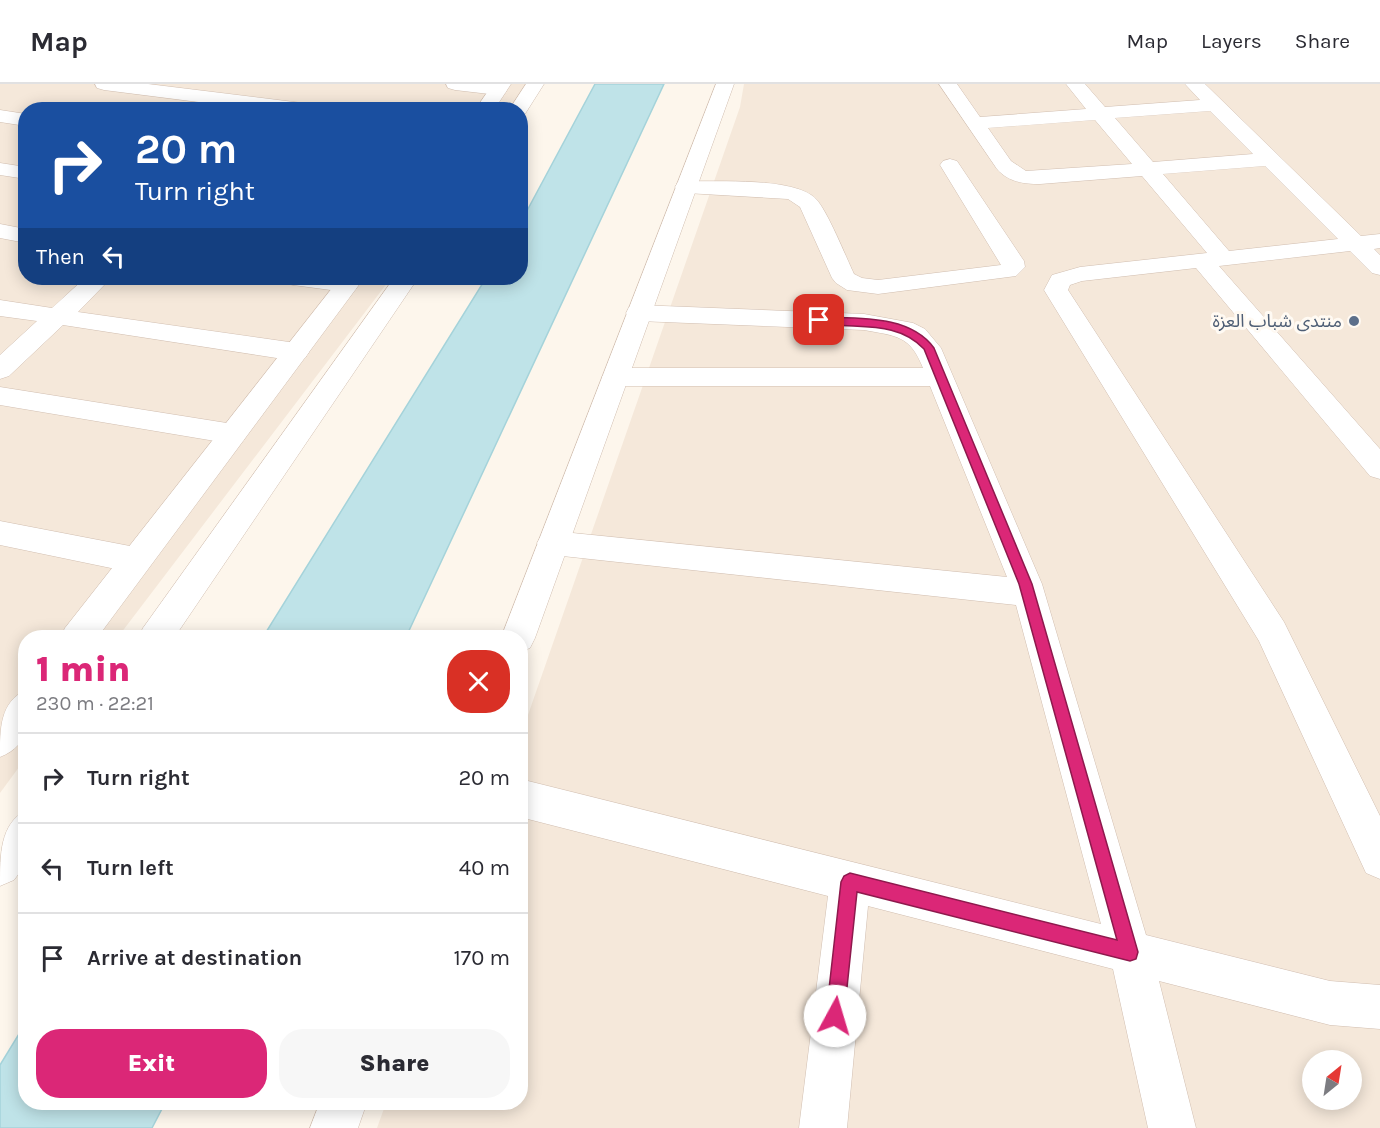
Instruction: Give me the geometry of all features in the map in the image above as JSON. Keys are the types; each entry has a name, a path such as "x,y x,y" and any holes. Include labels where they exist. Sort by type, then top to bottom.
{"street":[{"path":"104,84 237,102"},
{"path":"455,84 500,87"},
{"path":"523,102 535,84"},
{"path":"521,630 725,84"},
{"path":"948,84 1004,165 1017,176"},
{"path":"1074,84 1148,169 1213,260 1380,468"},
{"path":"1194,84 1270,159 1368,243 1380,268"},
{"path":"490,102 500,87"},
{"path":"287,102 299,91"},
{"path":"976,123 1215,105"},
{"path":"0,116 18,119"},
{"path":"982,186 1017,176 1040,178 1270,159"},
{"path":"950,165 982,186 1012,261 1056,290 1057,295 1272,632 1380,859"},
{"path":"0,169 18,172"},
{"path":"686,187 784,191 801,197 809,204 844,278 856,285 878,287 1004,272 1060,280 1080,274 1368,243"},
{"path":"0,231 18,234"},
{"path":"0,370 92,285"},
{"path":"83,630 346,285"},
{"path":"161,630 401,285"},
{"path":"0,308 296,352"},
{"path":"639,313 852,321 888,325 916,335 928,348 1028,593 1130,952 1172,1128"},
{"path":"615,377 940,378"},
{"path":"0,396 233,434"},
{"path":"0,533 135,560"},
{"path":"553,543 1028,593"},
{"path":"0,740 18,716"},
{"path":"528,800 1330,1003 1380,1007"},
{"path":"0,866 18,840"},
{"path":"823,1128 850,882"},
{"path":"334,1128 341,1110"}],"shaded area":[{"path":"0,84 532,84 520,102 18,102 18,285 386,285 123,630 18,630 18,769 0,793"},
{"path":"744,84 1380,84 1380,1128 377,1128 383,1110 528,1110 528,715 740,107"}],"water":[{"path":"595,84 664,84 409,630 267,630 482,285 528,285 528,209"},
{"path":"18,1035 18,1110 161,1110 152,1128 0,1128 0,1065"}],"place":[{"name":"منتدى شباب العزة","path":"1354,321"}],"route":[{"path":"819,320 864,322 904,329 916,335 928,348 1026,584 1130,952 850,882 835,1016"}]}
